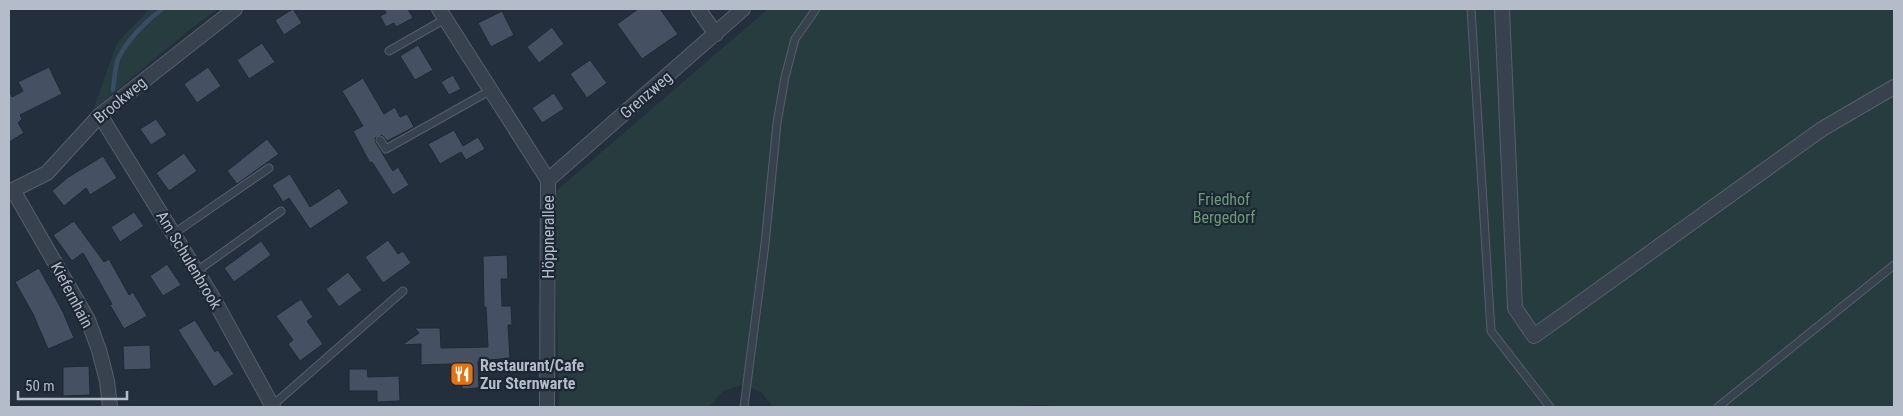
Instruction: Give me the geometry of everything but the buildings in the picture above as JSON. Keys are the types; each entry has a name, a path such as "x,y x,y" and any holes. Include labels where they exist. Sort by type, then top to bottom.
{"street":[{"name":"Brookweg","path":"11,191 47,173 100,114 235,9"},
{"path":"698,9 716,34"},
{"name":"Grenzweg","path":"548,180 743,9"},
{"path":"1502,9 1515,308 1534,336 1822,129 1894,87"},
{"name":"Höppnerallee","path":"442,14 548,180 546,407"},
{"name":"Am Schulenbrook","path":"100,114 197,271 273,406"},
{"name":"Kiefernhain","path":"11,191 88,320 100,350 107,381 110,407"}],"lane":[{"path":"744,407 765,244 777,124 785,77 795,39 816,9"},
{"path":"1471,9 1491,331 1550,407"},
{"path":"389,51 442,14"},
{"path":"380,140 386,149 491,90"},
{"path":"174,234 269,168"},
{"path":"197,271 281,212"},
{"path":"1718,407 1894,265"},
{"path":"273,406 403,291"}],"green space":[{"path":"149,9 218,9 193,27 93,110 117,43"},
{"name":"Friedhof Bergedorf","path":"768,9 1894,9 1894,407 1076,407 1041,405 773,407 762,393 744,384 723,391 709,407 559,407 554,193"}],"waterway":[{"path":"113,90 118,59 126,45 137,31 162,9"}],"place":[{"name":"Restaurant/Cafe Zur Sternwarte","path":"462,374"}]}
